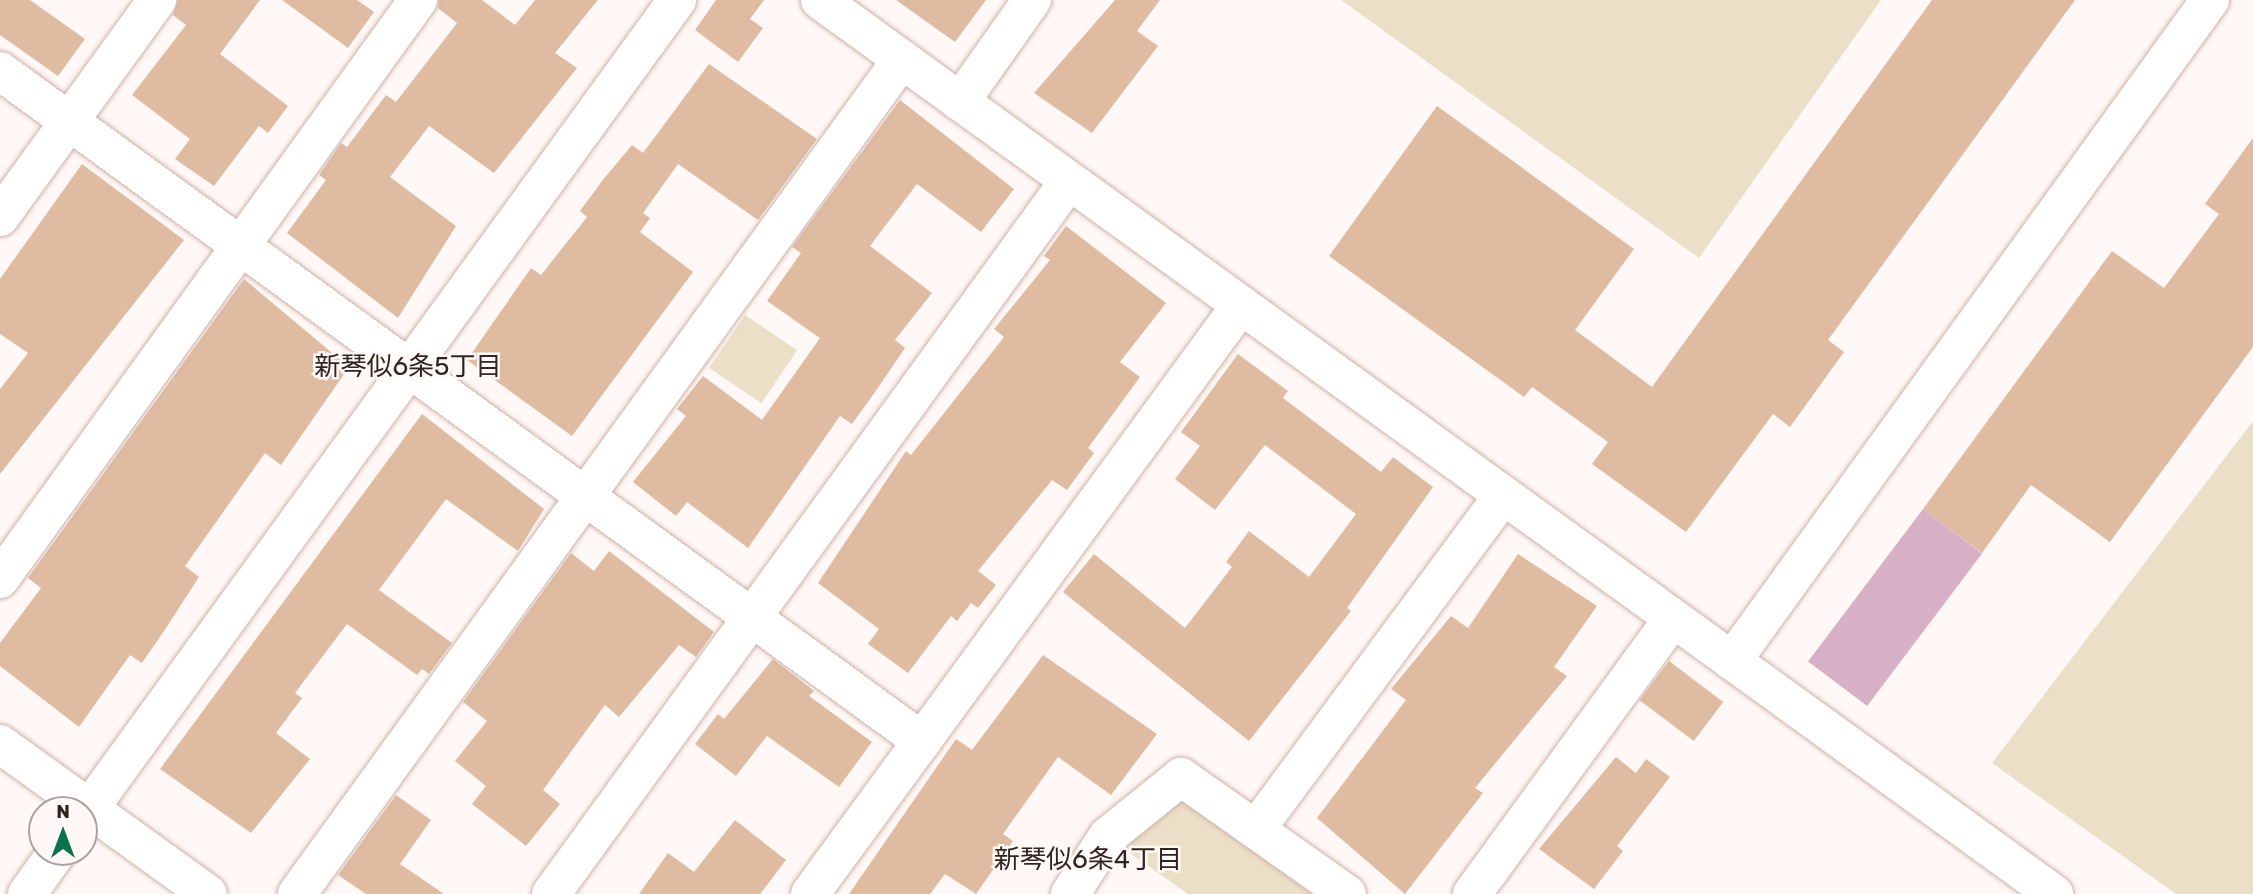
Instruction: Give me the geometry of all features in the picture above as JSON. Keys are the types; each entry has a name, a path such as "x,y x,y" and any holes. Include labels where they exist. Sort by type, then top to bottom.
{"street":[{"path":"0,217 157,0"},
{"path":"0,579 418,0"},
{"path":"98,797 677,0"},
{"path":"820,0 2054,894"},
{"path":"960,102 1032,0"},
{"path":"1732,661 2210,0"},
{"path":"297,894 902,59"},
{"path":"0,71 922,741"},
{"path":"551,894 1069,181"},
{"path":"810,894 1241,305"},
{"path":"1257,828 1503,495"},
{"path":"1472,894 1673,618"},
{"path":"0,744 67,796"},
{"path":"1070,894 1108,836 1181,777 1347,894"},
{"path":"98,819 208,894"},
{"path":"26,894 47,866"}],"shaded area":[{"path":"1341,0 1881,0 1699,258"},
{"path":"745,315 797,350 761,403 709,368"},
{"path":"2253,421 2253,894 2176,894 1992,763"},
{"path":"1923,509 1982,554 1867,706 1808,662"},
{"path":"1184,800 1315,887 1310,894 1188,894 1124,849 1140,828"}],"building":[{"path":"0,0 30,0 85,39 58,76 0,35"},
{"path":"178,0 260,0 220,54 288,106 268,133 259,126 214,186 175,159 190,139 132,95 186,25 173,15"},
{"path":"282,0 357,0 374,12 348,48"},
{"path":"439,0 482,0 515,25 535,0 598,0 555,53 577,68 494,173 429,126 390,177 456,226 398,318 287,233 326,180 319,175 341,143 347,147 386,95 396,102 457,23 438,8"},
{"path":"716,0 764,0 750,19 763,28 738,62 695,30"},
{"path":"896,0 986,0 955,42"},
{"path":"1115,0 1160,0 1137,31 1158,46 1092,133 1034,93"},
{"path":"1932,0 2075,0 1828,340 1844,352 1790,427 1773,414 1686,532 1592,464 1608,442 1532,387 1524,397 1329,256 1437,106 1634,249 1575,330 1652,387"},
{"path":"709,64 817,139 758,220 678,164 643,213 650,218 640,232 693,272 572,436 467,360 531,268 541,275 587,217 580,211 602,181 632,145 643,153"},
{"path":"900,100 1014,189 981,232 917,184 870,246 932,293 895,340 905,348 873,395 852,424 840,416 748,548 687,502 676,516 633,482 686,416 677,409 703,376 762,420 820,338 767,301 801,253 792,247"},
{"path":"2253,138 2253,347 2110,542 2031,485 1982,553 1923,509 2112,251 2164,288 2219,214 2205,204"},
{"path":"82,164 184,240 0,474 0,389 28,353 0,334 0,279"},
{"path":"1066,226 1166,303 1120,362 1140,377 1088,448 1094,453 1067,490 1052,480 978,571 996,585 978,608 971,603 957,621 951,616 908,673 868,644 879,629 818,583 906,451 911,455 1004,337 994,329 1050,260 1044,256"},
{"path":"244,279 349,367 281,465 265,453 185,566 199,577 166,628 142,663 130,655 79,727 0,666 0,643 41,588 28,578"},
{"path":"1238,354 1288,391 1283,398 1381,472 1393,457 1433,487 1347,608 1351,611 1249,741 1063,592 1094,554 1185,628 1232,567 1226,562 1249,531 1309,577 1356,514 1265,445 1215,510 1175,479 1200,446 1181,432"},
{"path":"422,414 544,509 518,551 446,499 379,590 452,643 429,674 422,669 417,675 347,624 295,693 302,698 276,733 310,759 251,833 160,769"},
{"path":"609,551 714,632 696,657 679,645 619,717 605,705 543,790 560,804 526,846 472,804 486,786 455,761 487,721 463,702 571,553 594,571"},
{"path":"1518,554 1597,606 1554,667 1567,676 1475,788 1483,793 1405,894 1317,818 1406,700 1391,689 1451,616 1468,628"},
{"path":"1043,655 1157,734 1111,795 1058,757 1003,834 1013,841 976,894 945,874 930,894 849,894 956,739 972,750"},
{"path":"773,659 814,691 809,696 872,742 839,787 767,736 736,776 695,744 718,714 724,719"},
{"path":"1669,661 1723,702 1694,741 1640,700"},
{"path":"1616,757 1636,773 1646,759 1670,777 1617,846 1623,851 1594,889 1539,849"},
{"path":"396,795 431,820 400,864 444,894 366,894 338,875"},
{"path":"735,820 786,860 760,894 639,894 668,853 694,872"}],"district":[{"name":"新琴似6条5丁目","path":"408,367"},
{"name":"新琴似6条4丁目","path":"1088,860"}]}
